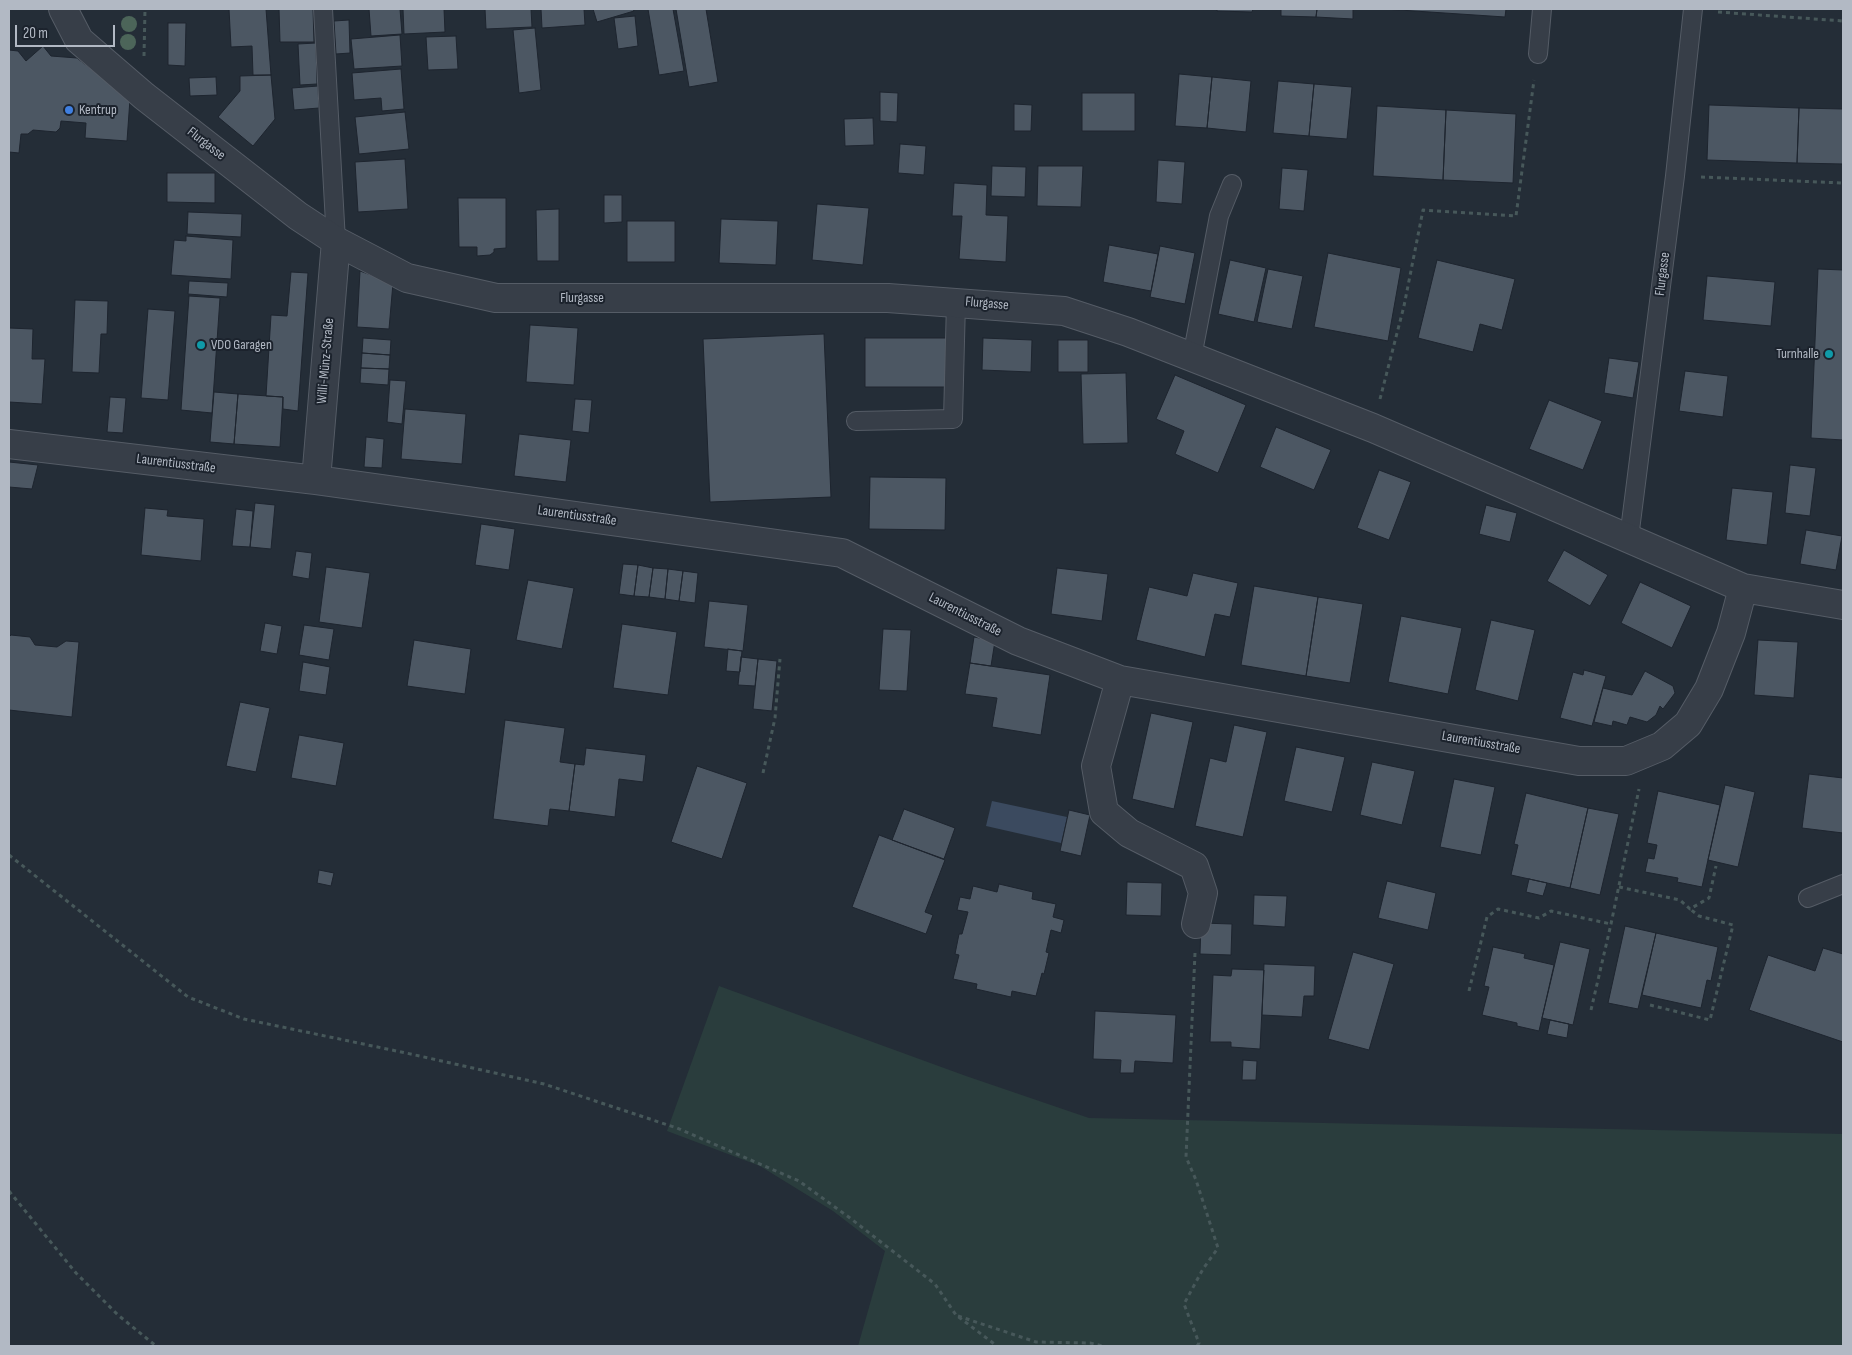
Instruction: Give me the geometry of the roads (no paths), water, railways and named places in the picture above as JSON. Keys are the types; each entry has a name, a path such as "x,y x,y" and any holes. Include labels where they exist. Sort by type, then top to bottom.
{"street":[{"name":"Flurgasse","path":"63,9 79,40 137,90 298,216 336,241 407,278 496,298 888,298 1064,311 1128,332 1373,428 1743,588 1843,605"},
{"name":"Willi-Münz-Straße","path":"316,480 336,241"},
{"name":"Laurentiusstraße","path":"9,444 316,480 842,553 1018,641 1120,680 1580,760 1626,761 1662,746 1688,724 1709,690 1731,633 1743,588"},
{"path":"1120,680 1096,766 1104,812 1129,833 1194,866 1203,893 1196,924"}],"lane":[{"path":"323,9 336,241"},
{"path":"1538,54 1542,9"},
{"name":"Flurgasse","path":"1628,538 1675,176 1693,9"},
{"path":"1192,358 1219,216 1232,184"},
{"path":"856,421 953,419 956,302"},
{"path":"1808,898 1843,884"}],"water":[{"path":"992,801 1067,817 1061,843 986,826"}],"place":[{"name":"Kentrup","path":"69,110"},
{"name":"VDO Garagen","path":"201,345"},
{"name":"Turnhalle","path":"1829,354"}]}
